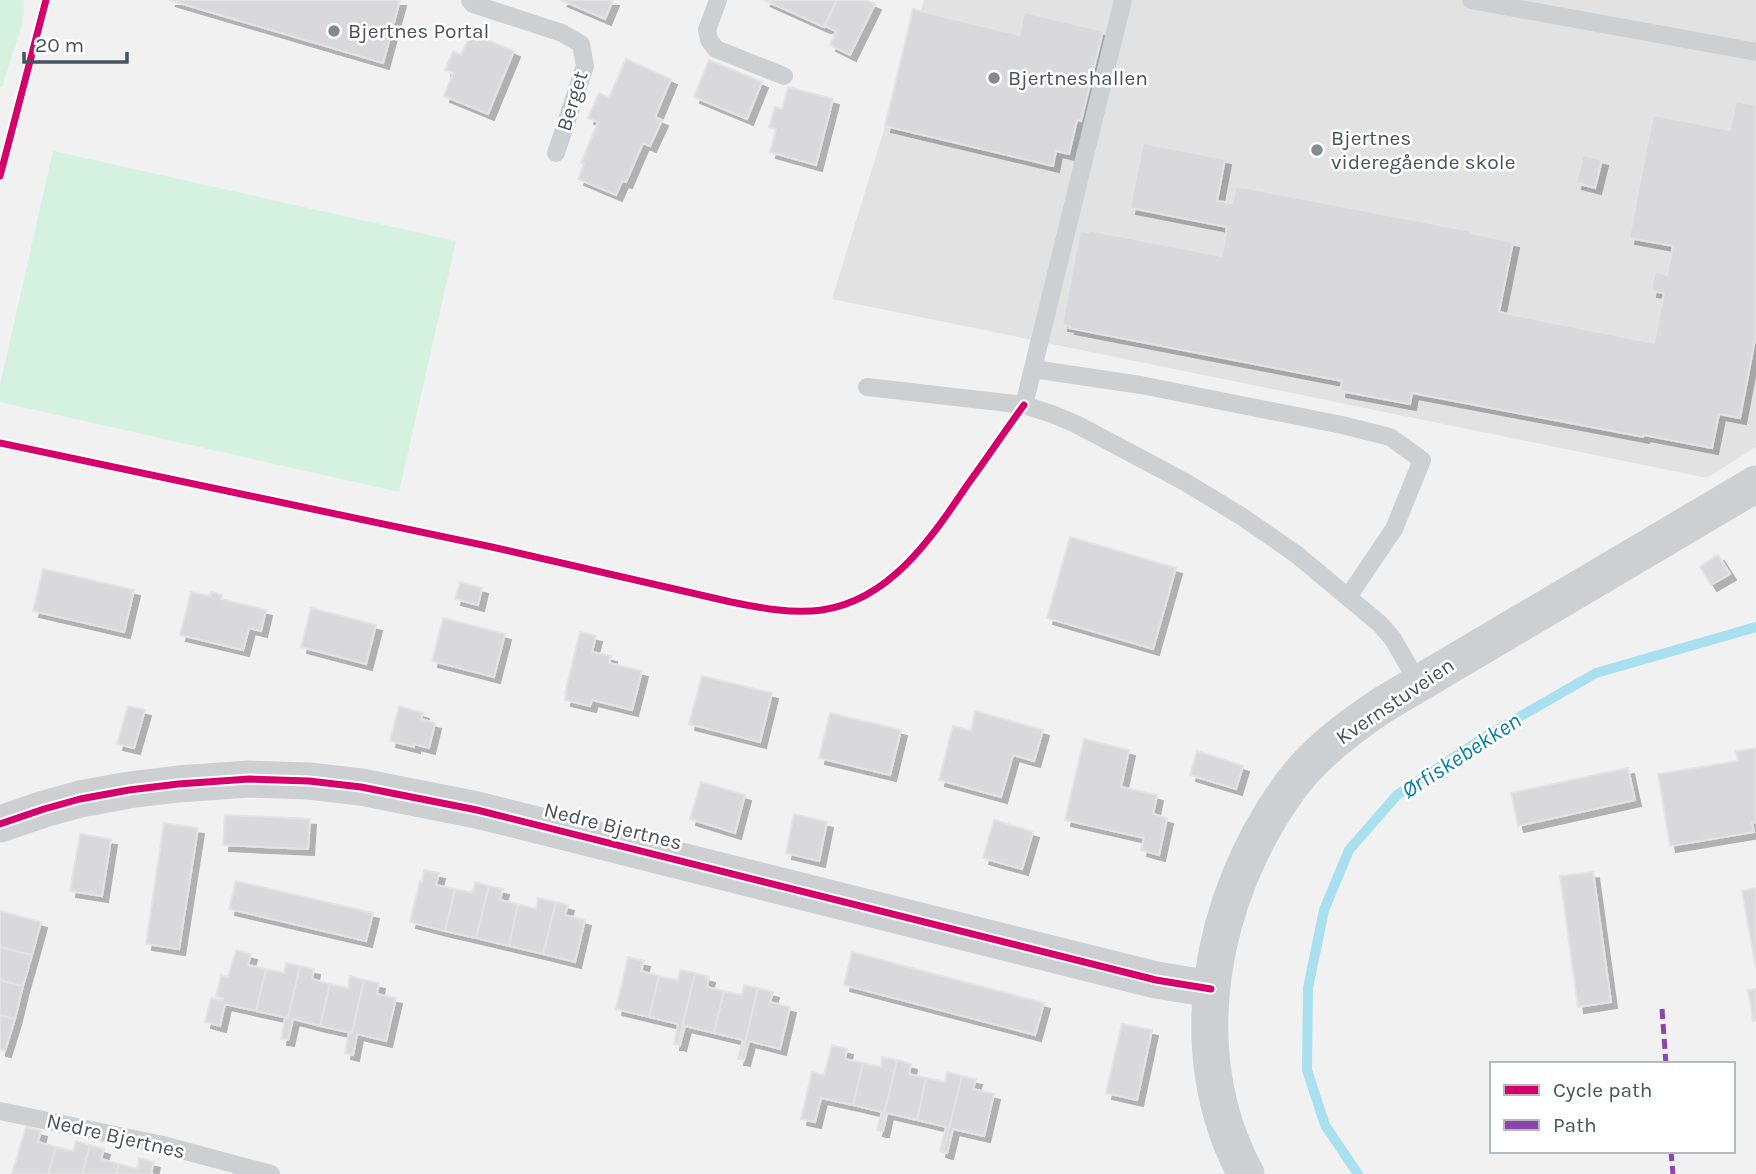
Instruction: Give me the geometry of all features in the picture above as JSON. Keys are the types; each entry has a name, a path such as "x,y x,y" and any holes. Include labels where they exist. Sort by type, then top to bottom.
{"street":[{"name":"Kvernstuveien","path":"1246,1174 1230,1140 1221,1112 1209,1034 1211,989 1220,934 1234,892 1268,820 1290,787 1313,761 1350,727 1418,683 1756,484"},
{"name":"Nedre Bjertnes","path":"0,824 80,799 178,784 249,779 309,781 361,787 477,810 1147,978 1211,989"}],"lane":[{"name":"Berget","path":"470,0 473,4 562,33 581,44 585,66 555,153"},
{"path":"718,0 706,30 716,49 784,76"},
{"path":"1024,405 1123,0"},
{"path":"1471,0 1756,52"},
{"path":"1033,369 1141,385 1342,425 1390,437 1422,460 1394,529 1348,597"},
{"path":"867,387 1024,405 1076,424 1185,482 1296,554 1380,624 1393,639 1418,683"},
{"name":"Nedre Bjertnes","path":"0,1111 163,1145 271,1174"}],"shaded area":[{"name":"Bjertnes videregående skole","path":"924,0 1756,0 1756,447 1707,478 832,299"}],"green space":[{"path":"0,0 24,0 22,25 2,87 0,87"},
{"path":"53,151 456,241 399,492 0,402 0,385"}],"building":[{"name":"Bjertnes Portal","path":"169,0 400,0 383,63"},
{"path":"561,0 613,0 605,19"},
{"path":"764,0 837,0 824,27"},
{"path":"837,0 865,0 875,4 850,55 830,45 836,31 825,26"},
{"name":"Bjertneshallen","path":"913,9 1019,35 1024,12 1103,31 1081,121 1077,120 1069,154 1056,151 1053,166 885,126"},
{"path":"471,33 514,51 488,114 444,96 453,73 445,70 453,51 461,55"},
{"path":"626,59 671,79 655,117 662,120 650,146 643,143 626,182 622,181 616,195 578,179 584,164 581,163 598,122 588,118 599,93 609,98"},
{"path":"709,60 762,82 747,119 694,97"},
{"path":"788,87 833,99 816,165 770,152 776,129 769,127 775,107 782,109"},
{"path":"1736,101 1756,105 1756,334 1740,418 1719,414 1712,448 1412,393 1410,404 1340,391 1342,381 1062,325 1080,231 1088,230 1222,256 1227,227 1130,208 1143,143 1225,159 1217,201 1232,203 1236,186 1471,231 1513,242 1499,312 1654,343 1664,293 1651,291 1655,272 1667,275 1673,246 1629,238 1653,115 1730,130"},
{"path":"1583,155 1602,160 1595,188 1576,183"},
{"path":"1070,537 1176,568 1153,649 1047,618"},
{"path":"1718,555 1730,574 1711,585 1700,567"},
{"path":"43,569 134,590 124,632 33,611"},
{"path":"460,582 482,588 478,605 455,599"},
{"path":"191,592 210,596 211,592 222,595 221,599 266,610 261,631 249,628 243,650 180,635"},
{"path":"311,608 376,625 366,664 301,647"},
{"path":"443,618 505,634 494,677 432,661"},
{"path":"580,632 596,636 592,652 611,656 609,663 642,671 632,710 592,700 590,706 565,700"},
{"path":"702,676 772,693 760,742 689,724"},
{"path":"128,706 145,710 134,748 117,744"},
{"path":"399,706 423,713 421,719 435,723 429,748 390,741"},
{"path":"975,711 1043,730 1034,761 1013,755 1001,797 939,780 953,726 971,731"},
{"path":"830,713 901,730 890,775 819,758"},
{"path":"1084,739 1129,750 1121,787 1157,795 1153,814 1167,818 1159,855 1141,850 1144,838 1065,820"},
{"path":"1756,748 1756,822 1752,823 1754,832 1670,846 1658,774 1738,761 1736,751"},
{"path":"1197,751 1243,766 1236,789 1190,775"},
{"path":"1628,768 1635,800 1518,826 1511,793"},
{"path":"701,782 745,795 735,833 690,819"},
{"path":"794,814 827,822 819,861 786,853"},
{"path":"225,815 310,819 308,849 223,845"},
{"path":"994,820 1033,832 1022,869 983,858"},
{"path":"164,823 198,828 179,949 146,944"},
{"path":"80,834 111,839 102,896 70,891"},
{"path":"424,870 439,873 436,885 455,889 445,931 410,922"},
{"path":"1593,872 1611,1002 1578,1007 1560,876"},
{"path":"236,881 373,913 366,941 229,909"},
{"path":"475,882 489,886 476,938 445,931 455,889 472,893"},
{"path":"489,886 503,889 500,900 518,904 509,946 476,938"},
{"path":"1756,888 1756,968 1742,891"},
{"path":"538,898 556,902 543,954 509,946 518,904 536,909"},
{"path":"556,902 568,905 565,915 585,920 575,962 543,954"},
{"path":"0,911 41,922 32,955 0,947"},
{"path":"0,947 32,955 23,986 0,980"},
{"path":"236,950 251,954 248,965 266,969 256,1011 225,1004 220,1026 205,1022 211,998 222,1001 223,998 216,996 221,975 228,977"},
{"path":"852,952 1044,1003 1035,1035 844,985"},
{"path":"628,957 644,961 641,971 659,976 649,1017 616,1009"},
{"path":"286,963 300,966 288,1018 256,1011 266,969 284,973"},
{"path":"300,966 314,969 312,979 330,984 320,1026 293,1019 288,1040 281,1039 285,1018 288,1018"},
{"path":"680,970 695,973 678,1044 674,1044 678,1024 649,1017 659,976 678,980"},
{"path":"695,973 709,977 707,987 724,991 714,1033 685,1026 680,1045 678,1044"},
{"path":"350,976 364,980 352,1033 320,1026 330,984 348,988"},
{"path":"0,980 23,986 15,1019 0,1015"},
{"path":"364,980 379,983 377,994 396,998 386,1041 357,1034 353,1055 345,1053"},
{"path":"744,985 758,988 741,1059 738,1059 743,1040 714,1033 724,991 742,995"},
{"path":"758,988 773,992 770,1002 790,1007 780,1049 749,1041 744,1060 741,1059"},
{"path":"1756,989 1756,1020 1753,1021 1748,990"},
{"path":"0,1015 15,1019 5,1051 0,1050"},
{"path":"1122,1024 1152,1030 1137,1100 1106,1093"},
{"path":"832,1045 847,1049 845,1059 863,1063 853,1105 821,1098 815,1122 801,1119 812,1072 824,1075"},
{"path":"882,1057 897,1060 880,1131 877,1130 882,1112 853,1105 863,1063 881,1067"},
{"path":"897,1060 911,1064 909,1074 926,1078 917,1120 887,1113 883,1131 880,1131"},
{"path":"947,1072 962,1076 943,1152 940,1151 946,1127 917,1120 926,1078 945,1082"},
{"path":"962,1076 976,1079 973,1089 994,1094 984,1136 953,1129 947,1153 943,1152"},
{"path":"26,1127 41,1131 38,1142 56,1147 48,1174 12,1174"},
{"path":"76,1141 90,1145 82,1174 48,1174 56,1147 73,1151"},
{"path":"90,1145 104,1149 101,1159 119,1164 116,1174 82,1174"},
{"path":"139,1158 154,1162 153,1174 116,1174 119,1164 137,1169"}],"waterway":[{"name":"Ørfiskebekken","path":"1358,1174 1325,1125 1307,1070 1308,988 1324,910 1349,850 1397,795 1488,735 1596,673 1756,627"}],"marked path":[{"path":"1662,1009 1666,1062"},
{"path":"1671,1153 1673,1174"}],"cycle path":[{"path":"0,176 46,0"},
{"path":"0,443 492,547 731,602 776,610 811,611 847,604 869,594 907,563 940,525 1024,405"},
{"path":"0,824 80,799 178,784 249,779 309,781 361,787 477,810 1156,980 1211,989"}],"place":[{"name":"Bjertnes Portal","path":"334,31"},
{"name":"Bjertneshallen","path":"994,78"},
{"name":"Bjertnes videregående skole","path":"1317,150"}]}
